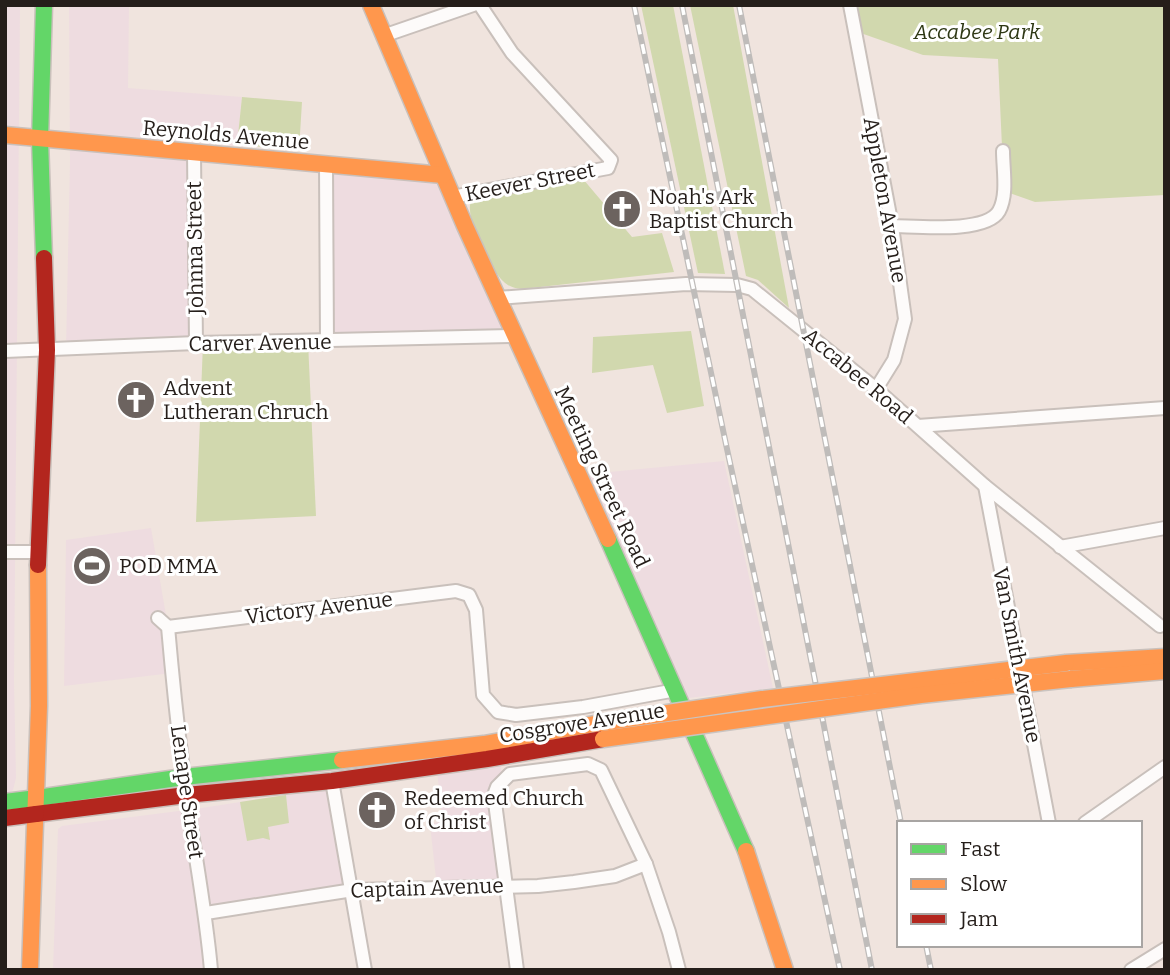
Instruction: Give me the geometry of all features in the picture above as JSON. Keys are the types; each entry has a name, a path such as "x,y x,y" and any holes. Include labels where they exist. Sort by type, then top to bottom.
{"main road":[{"path":"30,970 37,806 38,552 47,350 40,140 44,5"},
{"name":"Meeting Street Road","path":"371,5 443,175 753,867 785,970"},
{"name":"Reynolds Avenue","path":"5,135 443,175"},
{"name":"Cosgrove Avenue","path":"5,802 37,806 332,781 487,759 601,731 762,699 1068,671 1165,657"},
{"name":"Cosgrove Avenue","path":"1068,671 1165,671"},
{"name":"Cosgrove Avenue","path":"5,818 37,806 184,778 601,731"}],"street":[{"path":"383,36 473,5"},
{"name":"Keever Street","path":"453,197 608,167 611,160 513,53 480,5"},
{"name":"Appleton Avenue","path":"850,5 892,226 905,319 894,360 876,389"},
{"path":"892,226 976,225 991,218 999,212 1004,191 1003,151"},
{"name":"Johnna Street","path":"194,153 196,343"},
{"path":"326,166 327,342"},
{"name":"Accabee Road","path":"498,298 686,284 737,285 751,289 876,389 985,486 1160,626"},
{"name":"Carver Avenue","path":"5,351 196,343 515,336"},
{"path":"918,426 1165,408"},
{"name":"Van Smith Avenue","path":"985,486 1049,821"},
{"path":"1060,547 1165,528"},
{"path":"5,552 38,552"},
{"name":"Victory Avenue","path":"168,627 456,591 469,595 476,610 483,695 498,712 516,715 570,709 676,690"},
{"path":"158,618 168,627"},
{"name":"Lenape Street","path":"168,627 186,795 206,913 211,970"},
{"path":"517,970 495,795 503,780 510,774 588,764 601,770 646,864 679,970"},
{"path":"1088,821 1165,767"},
{"path":"332,781 365,970"},
{"name":"Captain Avenue","path":"206,913 353,890 574,883 615,876 646,864"},
{"path":"1131,970 1165,949"}],"shaded area":[{"path":"5,5 20,5 14,681 16,778 13,790 5,795"},
{"path":"69,5 129,5 128,88 242,97 237,146 127,137 127,146 194,153 196,343 66,349 70,161"},
{"path":"326,166 443,175 515,336 327,342"},
{"path":"724,461 773,688 680,699 578,475"},
{"path":"151,528 168,627 172,673 64,686 66,540"},
{"path":"500,763 503,780 497,787 508,885 437,887 430,824 443,821 437,772"},
{"path":"330,788 353,890 207,913 211,970 53,970 58,829 62,826"}],"green space":[{"path":"641,5 673,5 725,274 698,273"},
{"path":"690,5 733,5 789,308 758,280 746,276"},
{"name":"Accabee Park","path":"850,5 1165,5 1165,195 1035,202 1004,191 998,59 923,55 855,31"},
{"path":"242,97 302,102 299,150 237,145"},
{"path":"583,179 632,237 662,233 674,272 522,289 507,285 492,266 480,243 471,219 471,202"},
{"path":"691,331 704,406 667,413 653,365 592,373 593,337"},
{"path":"308,342 316,516 196,522 203,343"},
{"path":"286,795 289,823 268,827 270,840 263,838 247,841 240,802"}],"railway":[{"path":"634,5 840,970"},
{"path":"682,5 872,970"},
{"path":"739,5 901,821"},
{"path":"926,947 931,970"}],"traffic: fast":[{"path":"44,5 40,140 44,258"},
{"path":"608,539 746,851"},
{"path":"37,798 184,777 342,760"},
{"path":"5,802 37,798"}],"traffic: slow":[{"path":"371,5 465,226 608,539"},
{"path":"5,135 443,175"},
{"path":"30,970 39,706 38,565"},
{"path":"1066,663 1165,657"},
{"path":"600,723 762,699 1066,663"},
{"path":"1071,679 1165,671"},
{"path":"603,739 921,695 1071,679"},
{"path":"342,760 484,744 600,723"},
{"path":"746,851 785,970"}],"traffic: jam":[{"path":"38,565 47,350 44,258"},
{"path":"36,814 186,795 332,781 603,739"},
{"path":"5,818 36,814"}],"place":[{"name":"Noah's Ark Baptist Church","path":"622,209"},
{"name":"Advent Lutheran Chruch","path":"136,400"},
{"name":"POD MMA","path":"92,566"},
{"name":"Redeemed Church of Christ","path":"377,810"}]}
